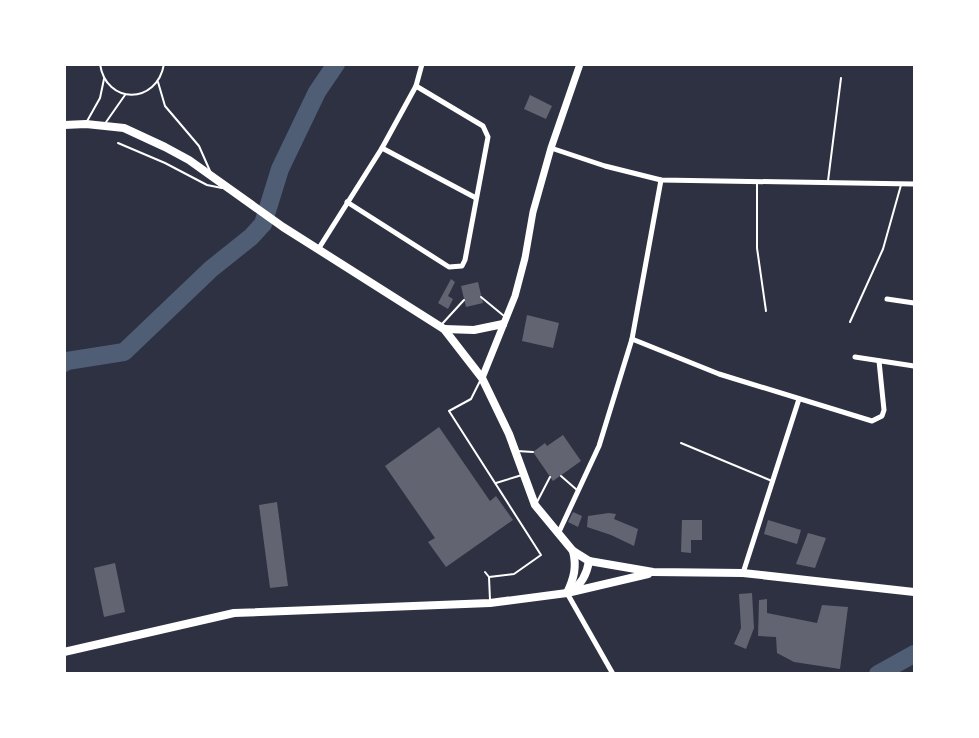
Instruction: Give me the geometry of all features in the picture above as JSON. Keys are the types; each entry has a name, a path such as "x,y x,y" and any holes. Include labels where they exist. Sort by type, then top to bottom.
{"main road":[{"path":"64,125 86,124 124,128 165,147 189,160 283,226 442,328 482,378 516,451 536,505 573,551 589,561 653,572 743,573 915,592"},
{"path":"442,328 474,330 505,321"},
{"path":"567,593 575,573 576,562 573,551"},
{"path":"567,593 583,580 589,561"},
{"path":"64,652 234,613 490,603 567,593 653,572"}],"street":[{"path":"319,248 382,148 416,86 422,64"},
{"path":"482,378 515,297 533,212 551,148 580,64"},
{"path":"347,202 449,267 462,266 488,137 483,126 416,86"},
{"path":"382,148 476,198"},
{"path":"551,148 604,166 661,180 915,184"},
{"path":"558,534 599,446 632,339 661,180"},
{"path":"886,299 915,303"},
{"path":"632,339 719,374 872,421 882,416 884,410 879,361"},
{"path":"855,357 915,366"},
{"path":"743,573 799,399"},
{"path":"567,593 613,674"}],"lane":[{"path":"86,124 100,98 104,79 100,64"},
{"path":"104,79 117,91 126,94 144,93 158,82 164,64"},
{"path":"828,184 827,171 841,78"},
{"path":"158,82 165,106 199,146 212,178"},
{"path":"104,125 126,94"},
{"path":"118,143 165,163 207,185 228,189"},
{"path":"758,183 757,248 766,311"},
{"path":"850,322 883,249 901,184"},
{"path":"481,297 505,321"},
{"path":"442,328 464,300"},
{"path":"482,378 471,399 449,411 541,552 539,557 514,574 489,577"},
{"path":"681,443 772,481"},
{"path":"516,451 532,452"},
{"path":"496,483 524,475"},
{"path":"561,476 577,490"},
{"path":"536,505 550,477"},
{"path":"485,572 489,577 490,603"}],"building":[{"path":"530,95 552,106 546,119 524,109"},
{"path":"451,279 455,282 448,296 453,299 448,309 438,303"},
{"path":"478,282 483,303 466,307 461,286"},
{"path":"527,315 559,323 553,348 522,341"},
{"path":"439,427 490,501 496,496 513,520 446,567 428,542 435,538 385,466"},
{"path":"563,435 581,461 553,481 533,452 545,443 547,446"},
{"path":"277,502 288,586 270,588 259,505"},
{"path":"573,512 582,516 578,527 568,522"},
{"path":"616,514 614,519 638,529 634,546 587,527 588,516"},
{"path":"682,520 702,520 702,540 691,540 691,553 681,552"},
{"path":"768,520 801,530 797,544 764,534"},
{"path":"808,533 826,538 815,568 796,564"},
{"path":"115,563 125,612 104,617 94,568"},
{"path":"752,593 754,628 746,649 734,644 741,628 739,594"},
{"path":"767,599 767,613 817,623 822,605 848,607 840,669 794,662 777,653 776,637 758,636 759,600"}],"waterway":[{"path":"64,363 124,352 211,269 251,237 263,224 280,169 317,92 336,64"},
{"path":"878,674 914,654"}]}
